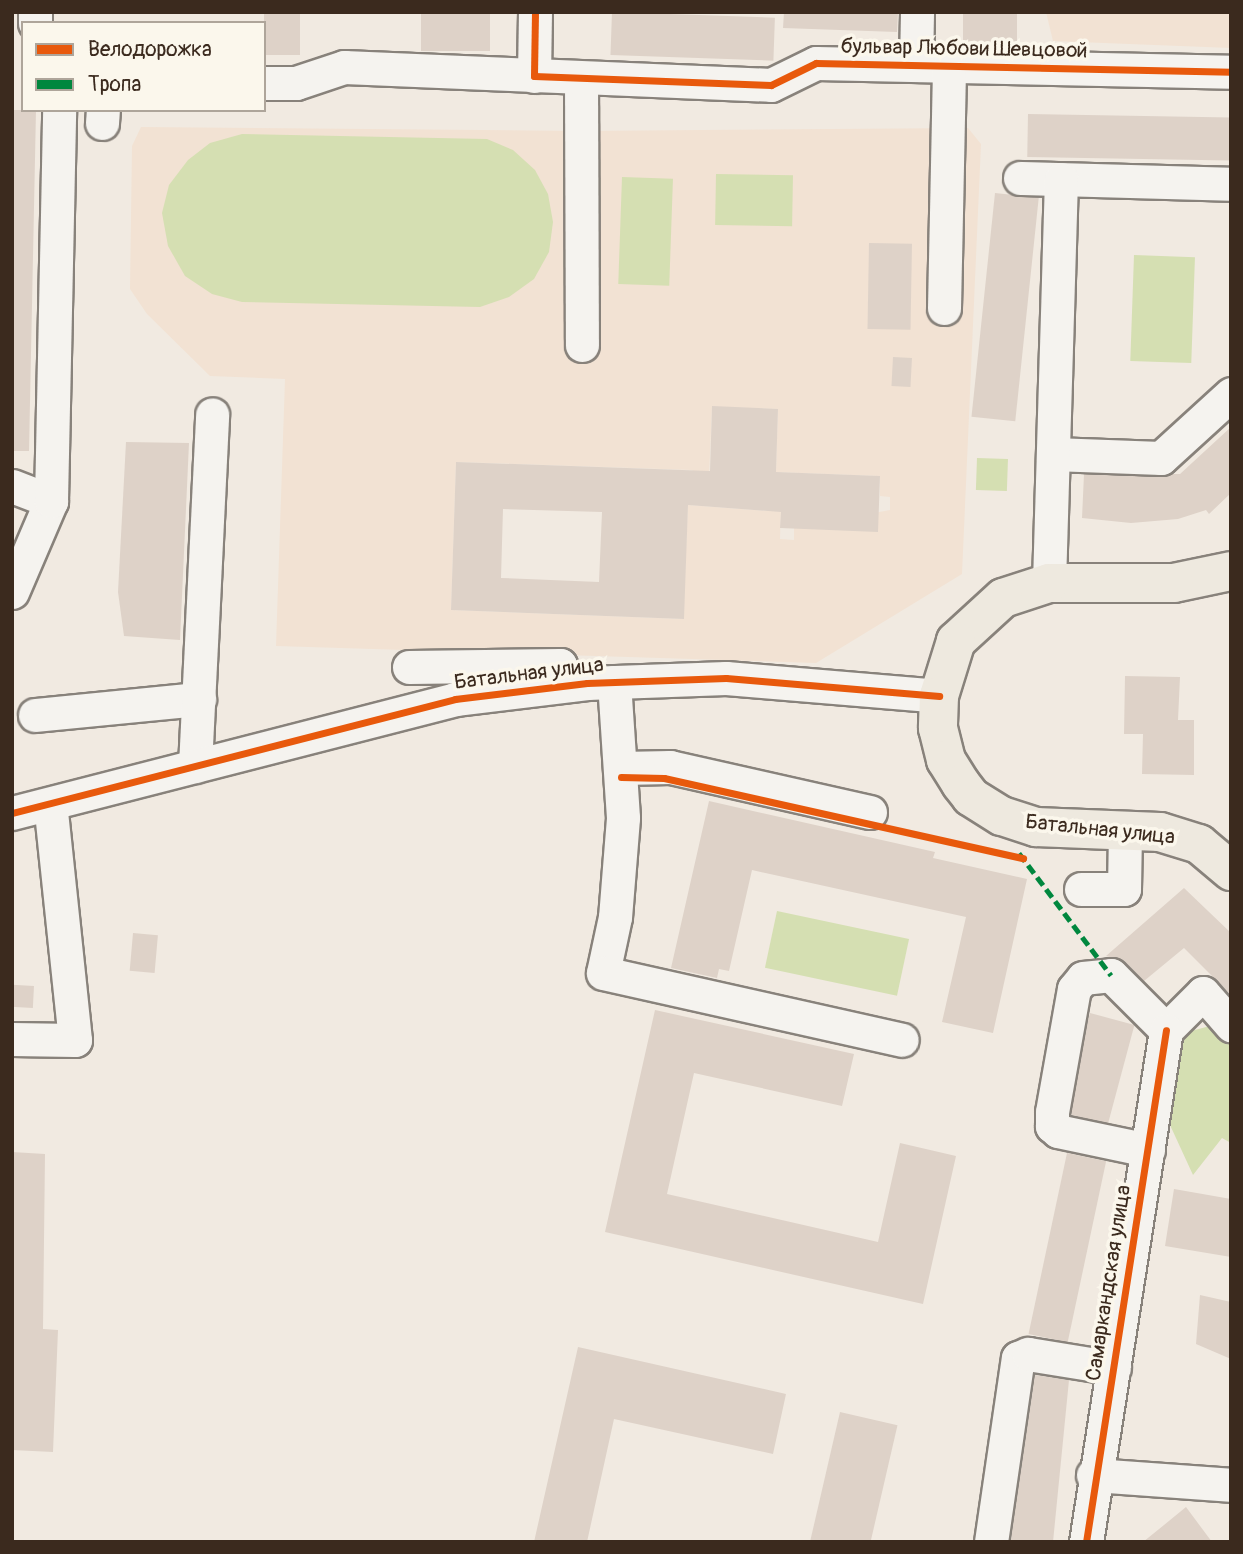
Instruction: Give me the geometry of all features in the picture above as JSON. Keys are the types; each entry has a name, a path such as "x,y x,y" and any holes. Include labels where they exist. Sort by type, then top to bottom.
{"main road":[{"path":"939,696 951,653 966,627 1003,598 1049,583 1174,583 1231,571"},
{"name":"Батальная улица","path":"939,696 938,728 946,760 971,797 1002,816 1036,827 1160,832 1199,844 1231,871"}],"street":[{"path":"534,76 535,12"},
{"path":"916,65 917,12"},
{"name":"бульвар Любови Шевцовой","path":"266,83 296,83 344,67 771,85 816,62 1231,72"},
{"path":"944,308 949,66"},
{"path":"581,78 582,345"},
{"path":"12,592 21,550 51,501 59,112"},
{"path":"1020,178 1231,184"},
{"path":"1049,583 1061,179"},
{"path":"1053,454 1161,458 1231,394"},
{"path":"195,766 212,414"},
{"path":"12,486 51,501"},
{"path":"409,667 560,664 569,685"},
{"name":"Батальная улица","path":"12,813 455,699 569,685 726,678 939,696"},
{"path":"614,682 621,768 621,869 603,973 902,1040"},
{"path":"34,715 199,699"},
{"path":"621,768 670,767 870,812"},
{"path":"12,1038 75,1040 50,804"},
{"path":"1081,889 1124,889 1125,831"},
{"path":"1148,1150 1058,1131 1052,1126 1052,1112 1074,989 1083,978 1111,975 1166,1030 1203,993 1231,1025"},
{"name":"Самаркандская улица","path":"1086,1542 1093,1475 1114,1368 1166,1030"},
{"path":"991,1542 1018,1358 1028,1354 1114,1368"},
{"path":"1093,1475 1231,1485"}],"shaded area":[{"path":"1046,12 1231,12 1231,48 1053,41"},
{"path":"141,127 580,131 968,128 981,144 962,574 816,663 276,646 285,379 210,376 147,314 130,289 132,146","holes":["712,407 778,409 776,472 880,476 880,496 890,497 890,510 794,528 794,540 780,539 781,507 767,511 688,505 683,619 451,610 456,462 691,470 709,477"]}],"green space":[{"path":"242,134 487,139 513,150 535,170 548,194 553,222 549,252 534,279 509,297 480,307 242,302 212,294 185,276 168,246 162,213 169,185 188,160 210,143"},
{"path":"716,174 793,175 792,226 715,225"},
{"path":"622,177 673,179 669,286 618,284"},
{"path":"1134,255 1195,257 1191,363 1130,361"},
{"path":"977,458 1008,459 1007,491 976,490"},
{"path":"777,911 909,939 897,996 765,968"},
{"path":"1221,1023 1231,1035 1231,1143 1222,1138 1193,1175 1164,1112 1180,1034"}],"building":[{"path":"264,12 300,12 300,55 266,55"},
{"path":"421,12 490,12 490,51 421,51"},
{"path":"612,12 775,18 773,61 610,55"},
{"path":"784,12 898,12 897,32 783,28"},
{"path":"963,12 1017,12 1017,47 963,47"},
{"path":"12,110 21,110 36,112 29,451 12,451"},
{"path":"1028,114 1231,118 1230,161 1027,157"},
{"path":"995,193 1039,198 1015,421 971,417"},
{"path":"869,243 912,244 910,330 867,329"},
{"path":"893,357 912,358 910,387 891,386"},
{"path":"712,406 778,409 776,472 880,476 878,532 780,528 781,512 688,505 684,619 451,610 456,462 710,471","holes":["503,509 602,512 599,582 501,578"]},
{"path":"1231,427 1231,493 1209,514 1206,510 1178,519 1131,523 1082,518 1084,474 1180,474"},
{"path":"126,442 189,443 180,640 124,636 118,592"},
{"path":"1125,676 1180,677 1178,720 1194,720 1194,775 1142,774 1143,734 1124,734"},
{"path":"709,801 935,852 933,858 1027,879 993,1033 942,1022 966,917 752,870 729,971 719,969 717,978 671,968"},
{"path":"1184,888 1231,933 1231,995 1184,948 1144,981 1124,961 1106,956"},
{"path":"133,933 158,935 155,973 130,971"},
{"path":"12,985 34,986 33,1008 12,1007"},
{"path":"655,1010 854,1054 842,1106 694,1073 667,1194 878,1242 900,1143 956,1156 923,1304 605,1232"},
{"path":"1090,1013 1134,1025 1108,1124 1063,1112"},
{"path":"12,1152 45,1154 43,1329 58,1330 53,1452 12,1450"},
{"path":"1067,1153 1106,1161 1068,1342 1029,1334"},
{"path":"1174,1189 1231,1199 1231,1257 1165,1246"},
{"path":"1200,1295 1231,1302 1231,1359 1196,1344"},
{"path":"578,1347 786,1394 773,1454 614,1419 587,1542 534,1542"},
{"path":"1035,1375 1069,1380 1053,1542 1010,1542"},
{"path":"840,1412 897,1425 871,1542 810,1542"},
{"path":"1186,1507 1212,1542 1143,1542 1164,1525"}],"marked path":[{"path":"1019,853 1111,975"}],"cycle path":[{"path":"535,12 534,76 771,85 816,63 1231,72"},
{"path":"12,813 455,699 587,683 726,678 939,696"},
{"path":"621,777 664,778 1023,858"},
{"path":"1086,1542 1166,1030"}]}
